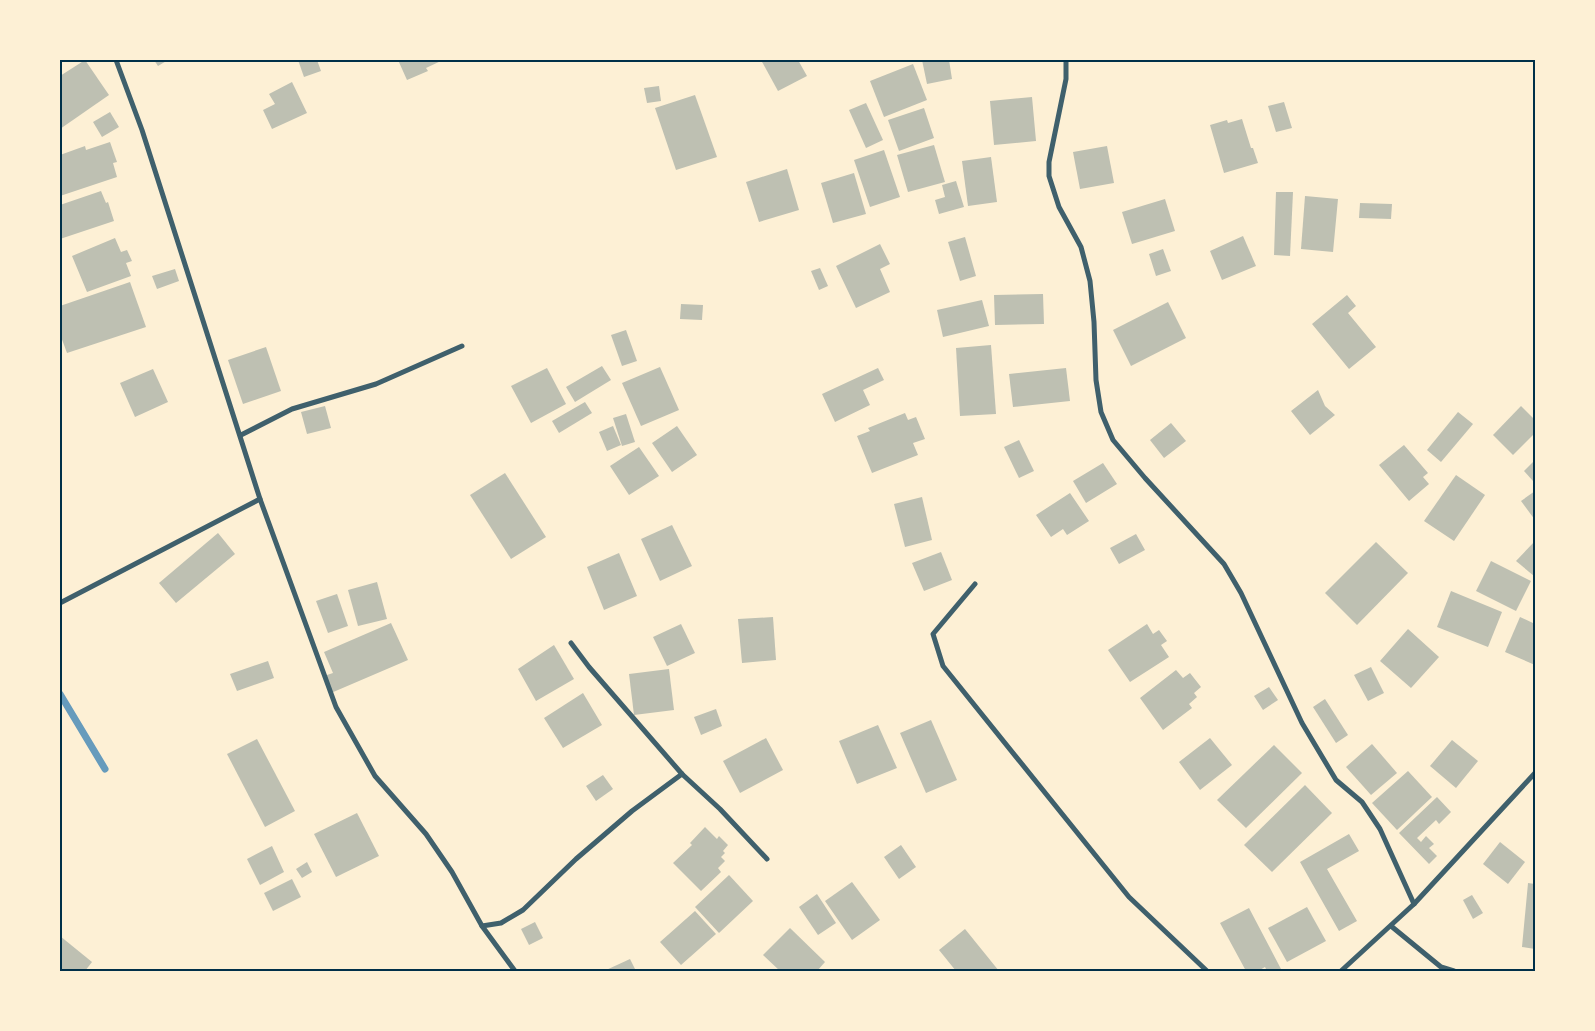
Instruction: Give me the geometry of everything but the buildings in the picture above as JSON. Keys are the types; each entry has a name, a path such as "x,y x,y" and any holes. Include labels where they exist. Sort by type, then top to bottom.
{"street":[{"path":"116,60 142,130 260,499 336,707 375,776 426,834 452,872 482,926 515,971"},
{"path":"1066,60 1066,79 1049,162 1050,176 1059,207 1080,247 1090,281 1094,322 1096,380 1101,412 1113,440 1145,478 1224,564 1242,593 1302,723 1336,780 1362,802 1380,829 1414,904"},
{"path":"241,435 292,409 376,384 462,346"},
{"path":"60,602 260,499"},
{"path":"974,584 934,634 943,666 1129,897 1207,971"},
{"path":"571,643 589,667 682,774 720,809 766,859"},
{"path":"1341,971 1414,904 1535,773"},
{"path":"482,926 501,923 523,910 576,859 632,811 682,774"},
{"path":"1391,926 1441,967 1454,971"}],"waterway":[{"path":"60,694 105,769"}]}
